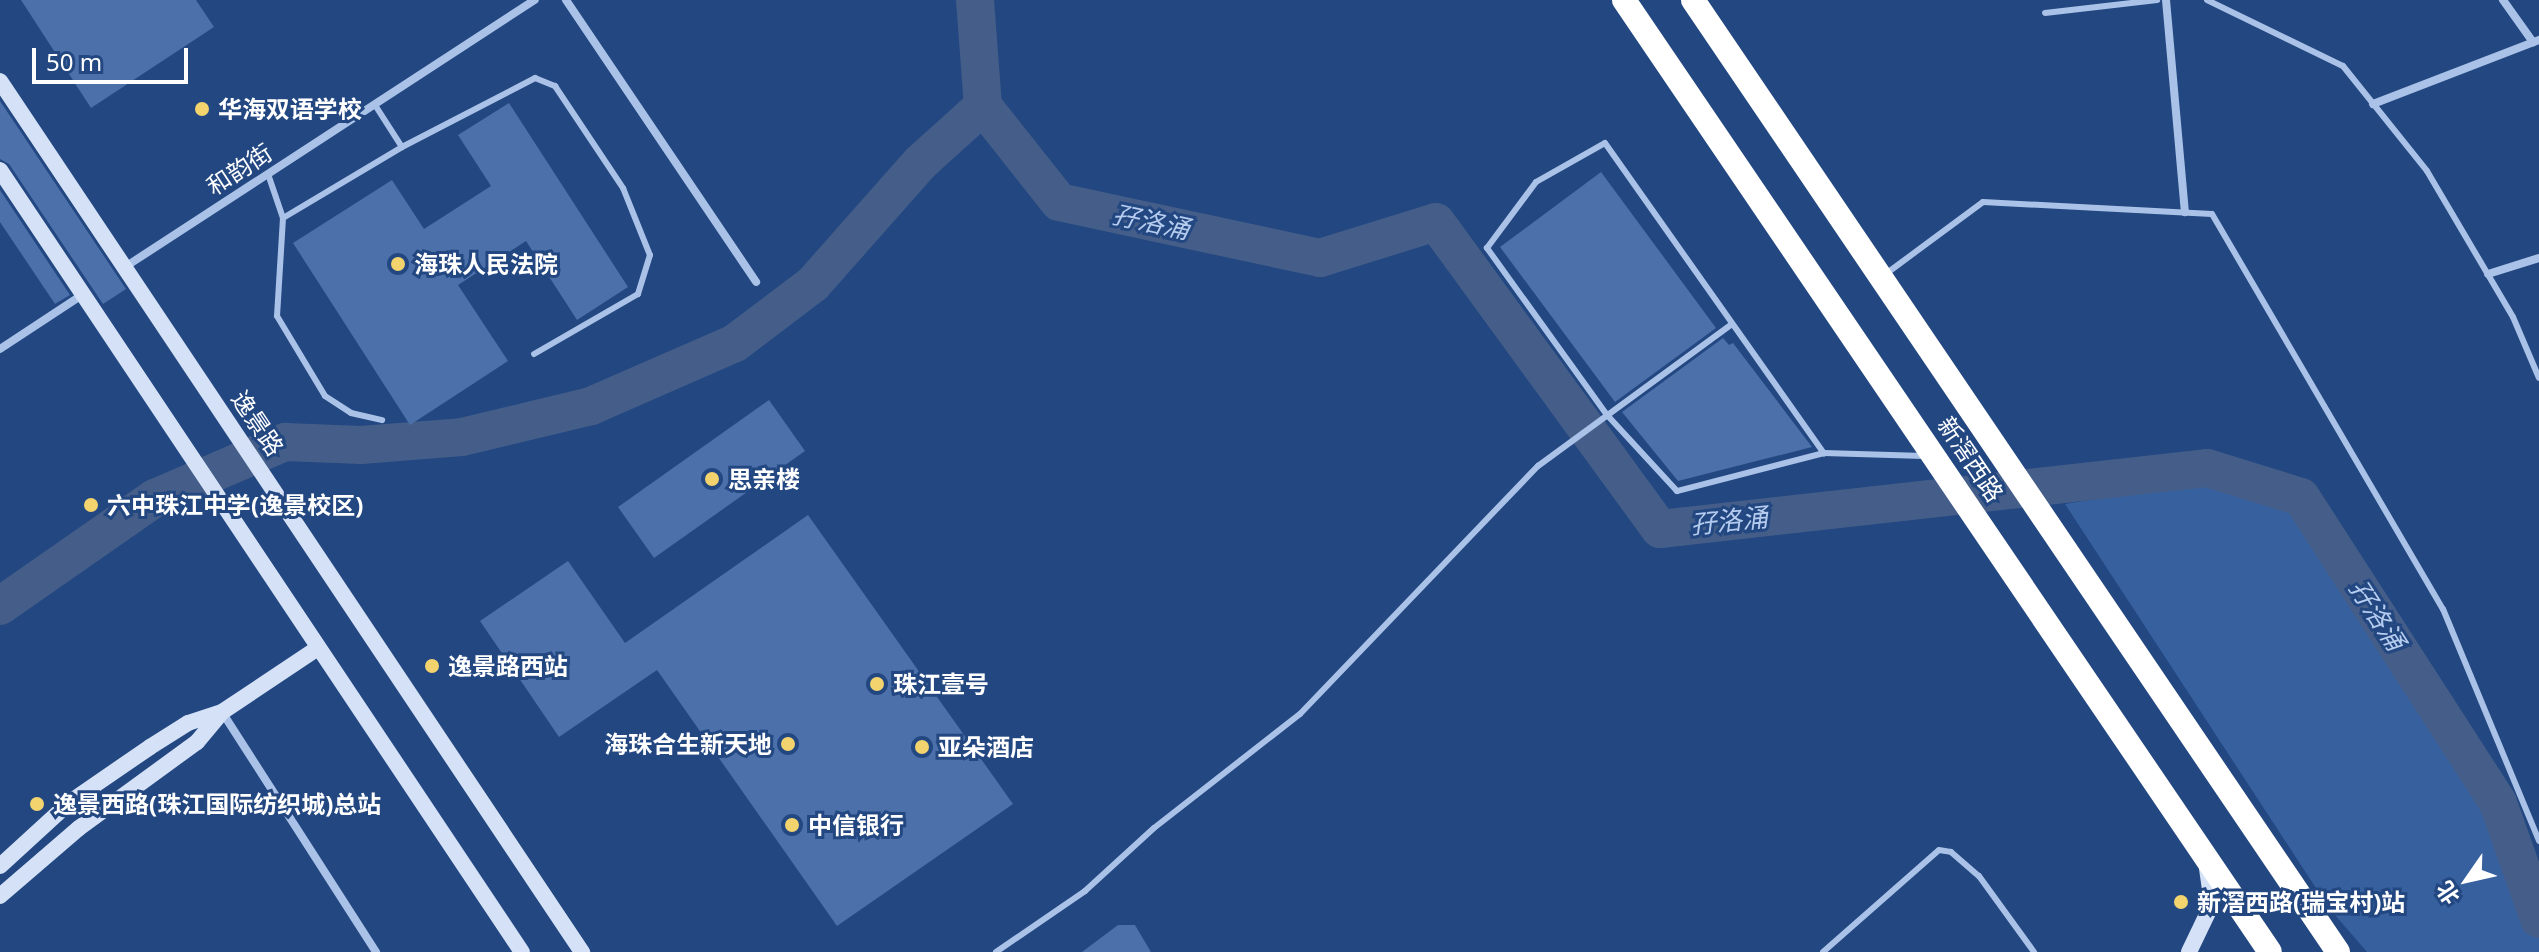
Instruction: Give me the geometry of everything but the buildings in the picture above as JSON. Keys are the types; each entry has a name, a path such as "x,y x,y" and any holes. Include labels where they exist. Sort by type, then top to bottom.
{"highway":[{"name":"新滘西路","path":"1624,0 2270,952"},
{"name":"新滘西路","path":"1693,0 2338,952"}],"main road":[{"name":"逸景路","path":"0,81 576,950"},
{"path":"0,170 522,952"},
{"path":"0,866 70,802 188,723 222,712 318,648"},
{"path":"0,896 79,828 197,742 222,712"},
{"path":"2189,952 2212,904 2206,858"}],"street":[{"name":"和韵街","path":"125,267 535,0"},
{"path":"566,0 756,282"},
{"path":"2166,0 2185,212"},
{"path":"2373,104 2536,41 2503,0"},
{"path":"2488,274 2539,258"},
{"path":"0,349 82,295"},
{"path":"222,712 376,952"}],"lane":[{"path":"2045,13 2157,0"},
{"path":"2207,0 2343,66 2427,171 2488,274 2539,378"},
{"path":"283,218 402,147 535,78 555,86 623,188 650,255 638,294 534,354"},
{"path":"375,105 402,147"},
{"path":"1824,453 1605,143 1536,182 1487,248 1607,415 1677,491 1824,453 1935,456"},
{"path":"268,174 283,218 277,316 325,396 351,413 382,420"},
{"path":"1881,277 1983,202 2212,214 2443,609 2539,841"},
{"path":"996,952 1085,891 1154,828 1300,714 1538,466 1732,324"},
{"path":"1823,952 1939,850 1951,852 1979,876 2034,952"}],"shaded area":[{"path":"2208,481 2296,514 2482,801 2539,917 2539,952 2367,952 2329,908 2065,504"}],"waterway":[{"name":"孖洛涌","path":"975,0 983,106 1059,202 1320,258 1436,222 1660,529 2207,468 2301,497 2498,803 2539,919"},
{"path":"0,606 155,498 285,442 361,445 462,437 591,406 735,343 813,284 920,163 983,106"}],"place":[{"name":"华海双语学校","path":"202,109"},
{"name":"海珠人民法院","path":"398,264"},
{"name":"思亲楼","path":"712,479"},
{"name":"六中珠江中学(逸景校区)","path":"91,505"},
{"name":"逸景路西站","path":"432,666"},
{"name":"珠江壹号","path":"877,684"},
{"name":"海珠合生新天地","path":"788,744"},
{"name":"亚朵酒店","path":"922,747"},
{"name":"逸景西路(珠江国际纺织城)总站","path":"37,804"},
{"name":"中信银行","path":"792,825"},
{"name":"新滘西路(瑞宝村)站","path":"2181,902"}]}
